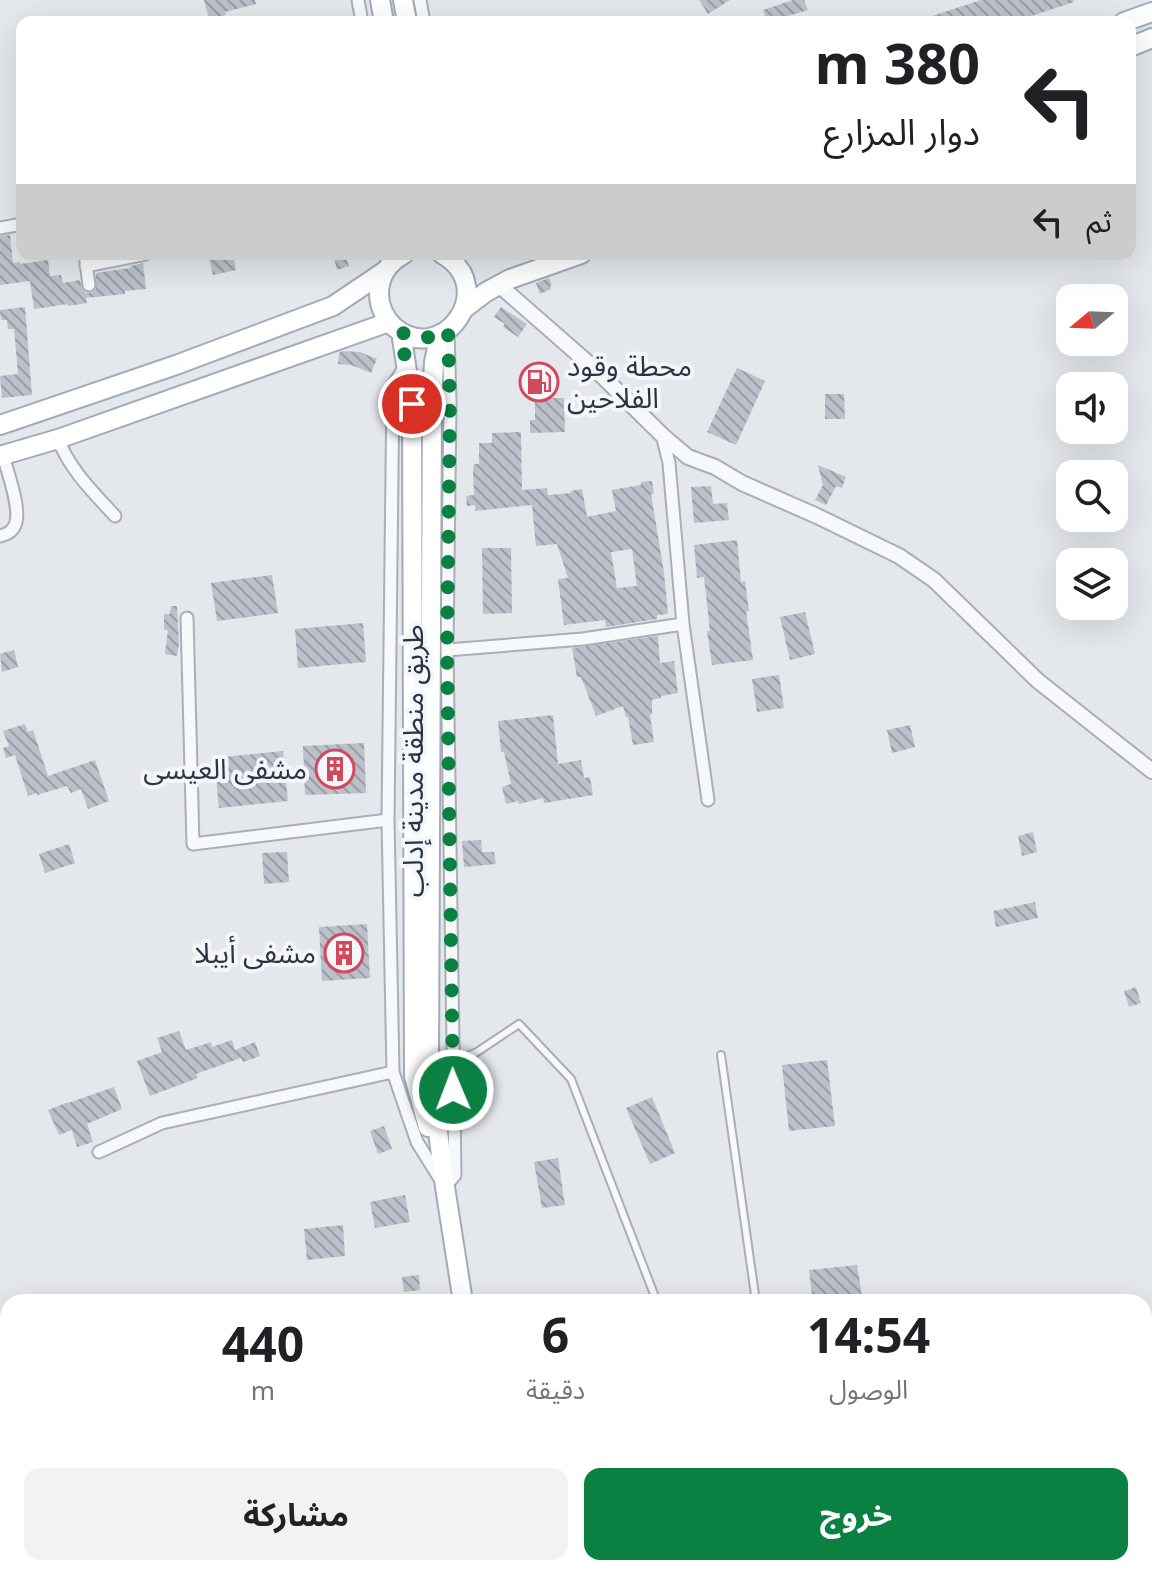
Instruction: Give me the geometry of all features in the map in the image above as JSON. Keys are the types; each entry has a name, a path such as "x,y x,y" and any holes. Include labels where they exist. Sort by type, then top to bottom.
{"main road":[{"path":"0,425 176,365 333,306 395,260"},
{"name":"طريق منطقة مدينة إدلب","path":"395,260 379,286 379,301 385,316 395,327 406,365 412,404 414,1076 445,1187"},
{"path":"2,455 395,327 417,338 433,337 458,321 465,308 467,291 463,275 452,260"},
{"path":"465,308 510,279 564,260"},
{"name":"طريق منطقة مدينة إدلب","path":"444,332 434,362 432,403 429,1060 462,1294"}],"street":[{"path":"86,260 89,285"},
{"path":"499,285 595,369 688,457 715,467 742,483 899,556 934,580 1038,681 1152,771"},
{"path":"406,365 393,385 388,820 393,1072 417,1142 445,1187 455,1175 447,650 450,402 444,332"},
{"path":"662,435 669,463 683,624 708,800"},
{"path":"58,439 77,475 115,516"},
{"path":"0,536 9,533 18,516 5,484 2,455"},
{"path":"187,618 193,844 388,820"},
{"path":"447,650 583,639 683,624"},
{"path":"99,1152 162,1123 393,1072"}],"lane":[{"path":"453,1062 477,1052 519,1024 571,1079 654,1294"},
{"path":"721,1055 755,1294"}],"building":[{"path":"204,0 255,0 256,4 225,12 226,15 208,16"},
{"path":"699,0 730,0 708,14"},
{"path":"793,0 804,0 808,10 788,16 765,16 763,10"},
{"path":"981,0 1074,2 1031,16 932,16"},
{"path":"10,235 13,263 48,260 50,276 61,275 63,283 80,280 86,293 96,289 96,273 143,263 146,289 86,298 87,303 34,309 30,281 0,285 0,236"},
{"path":"209,260 234,260 236,270 213,275"},
{"path":"334,260 347,260 349,266 337,270"},
{"path":"549,278 551,289 540,294 536,283"},
{"path":"25,307 32,395 2,398 0,376 18,374 14,329 8,329 7,320 1,320 0,310"},
{"path":"501,307 527,324 518,337 494,317"},
{"path":"342,351 360,352 377,359 371,373 351,365 338,364"},
{"path":"547,366 548,398 564,398 565,432 530,433 530,420 535,420 535,397 531,397 529,367"},
{"path":"737,368 765,381 736,445 707,432"},
{"path":"825,394 844,394 845,419 825,419"},
{"path":"521,432 522,490 547,488 548,495 582,489 587,517 616,511 612,490 652,481 654,494 651,494 668,614 657,615 657,619 606,627 605,620 564,625 558,579 568,578 557,544 536,546 532,505 475,511 475,505 467,506 466,496 474,495 473,471 474,464 479,464 479,443 492,443 492,433","holes":["632,549 637,586 617,588 611,552"]},
{"path":"818,465 846,477 842,488 836,486 826,505 815,500 823,485"},
{"path":"711,486 713,504 727,503 729,520 694,523 691,487"},
{"path":"737,540 741,582 745,581 749,611 746,611 753,660 712,665 704,577 697,578 694,545"},
{"path":"482,548 511,548 512,613 483,614"},
{"path":"272,575 278,613 217,621 211,583"},
{"path":"171,606 177,606 177,656 165,654 168,630 164,630 164,614 170,614"},
{"path":"805,612 815,654 790,660 780,617"},
{"path":"363,623 366,662 298,668 295,629"},
{"path":"658,636 660,663 674,661 678,693 652,700 650,715 654,742 633,745 623,706 596,716 581,677 577,677 572,648"},
{"path":"14,650 18,667 2,672 0,654"},
{"path":"779,675 784,708 757,712 752,679"},
{"path":"553,715 558,764 581,760 584,778 590,777 593,795 544,803 543,798 506,804 502,787 511,784 504,752 501,752 498,721"},
{"path":"25,724 28,732 33,730 48,776 95,760 109,801 88,809 81,789 71,793 67,786 28,796 15,755 6,758 3,748 9,746 3,731"},
{"path":"910,725 915,747 892,753 887,730"},
{"name":"مشفى العيسى","path":"364,743 366,793 305,795 303,746"},
{"path":"283,751 288,801 219,808 214,758"},
{"path":"1033,832 1037,852 1022,856 1018,836"},
{"path":"481,840 482,852 494,852 496,864 464,867 462,841"},
{"path":"69,844 75,863 45,873 39,854"},
{"path":"287,852 289,882 264,884 262,853"},
{"path":"1035,902 1038,918 996,927 993,911"},
{"name":"مشفى أيبلا","path":"367,924 370,978 322,981 319,927"},
{"path":"1136,987 1141,1003 1129,1007 1124,991"},
{"path":"179,1031 186,1050 211,1042 212,1047 232,1040 235,1050 255,1042 260,1056 243,1062 241,1058 196,1074 198,1078 150,1096 137,1061 162,1052 157,1038"},
{"path":"827,1060 835,1126 789,1131 782,1065"},
{"path":"114,1087 122,1109 87,1124 93,1142 77,1147 72,1130 59,1135 48,1110"},
{"path":"652,1097 675,1153 650,1164 626,1108"},
{"path":"384,1126 392,1149 378,1154 370,1131"},
{"path":"558,1158 565,1205 542,1208 534,1162"},
{"path":"405,1195 410,1222 375,1228 370,1202"},
{"path":"343,1225 345,1256 307,1260 304,1229"},
{"path":"857,1265 862,1294 812,1294 809,1270"},
{"path":"419,1275 420,1290 404,1292 402,1277"}],"place":[{"name":"محطة وقود الفلاحين","path":"539,382"},
{"name":"مشفى العيسى","path":"335,769"},
{"name":"مشفى أيبلا","path":"344,953"}],"route":[{"path":"412,404 401,332 425,338 448,331 447,650 453,1090"}]}
